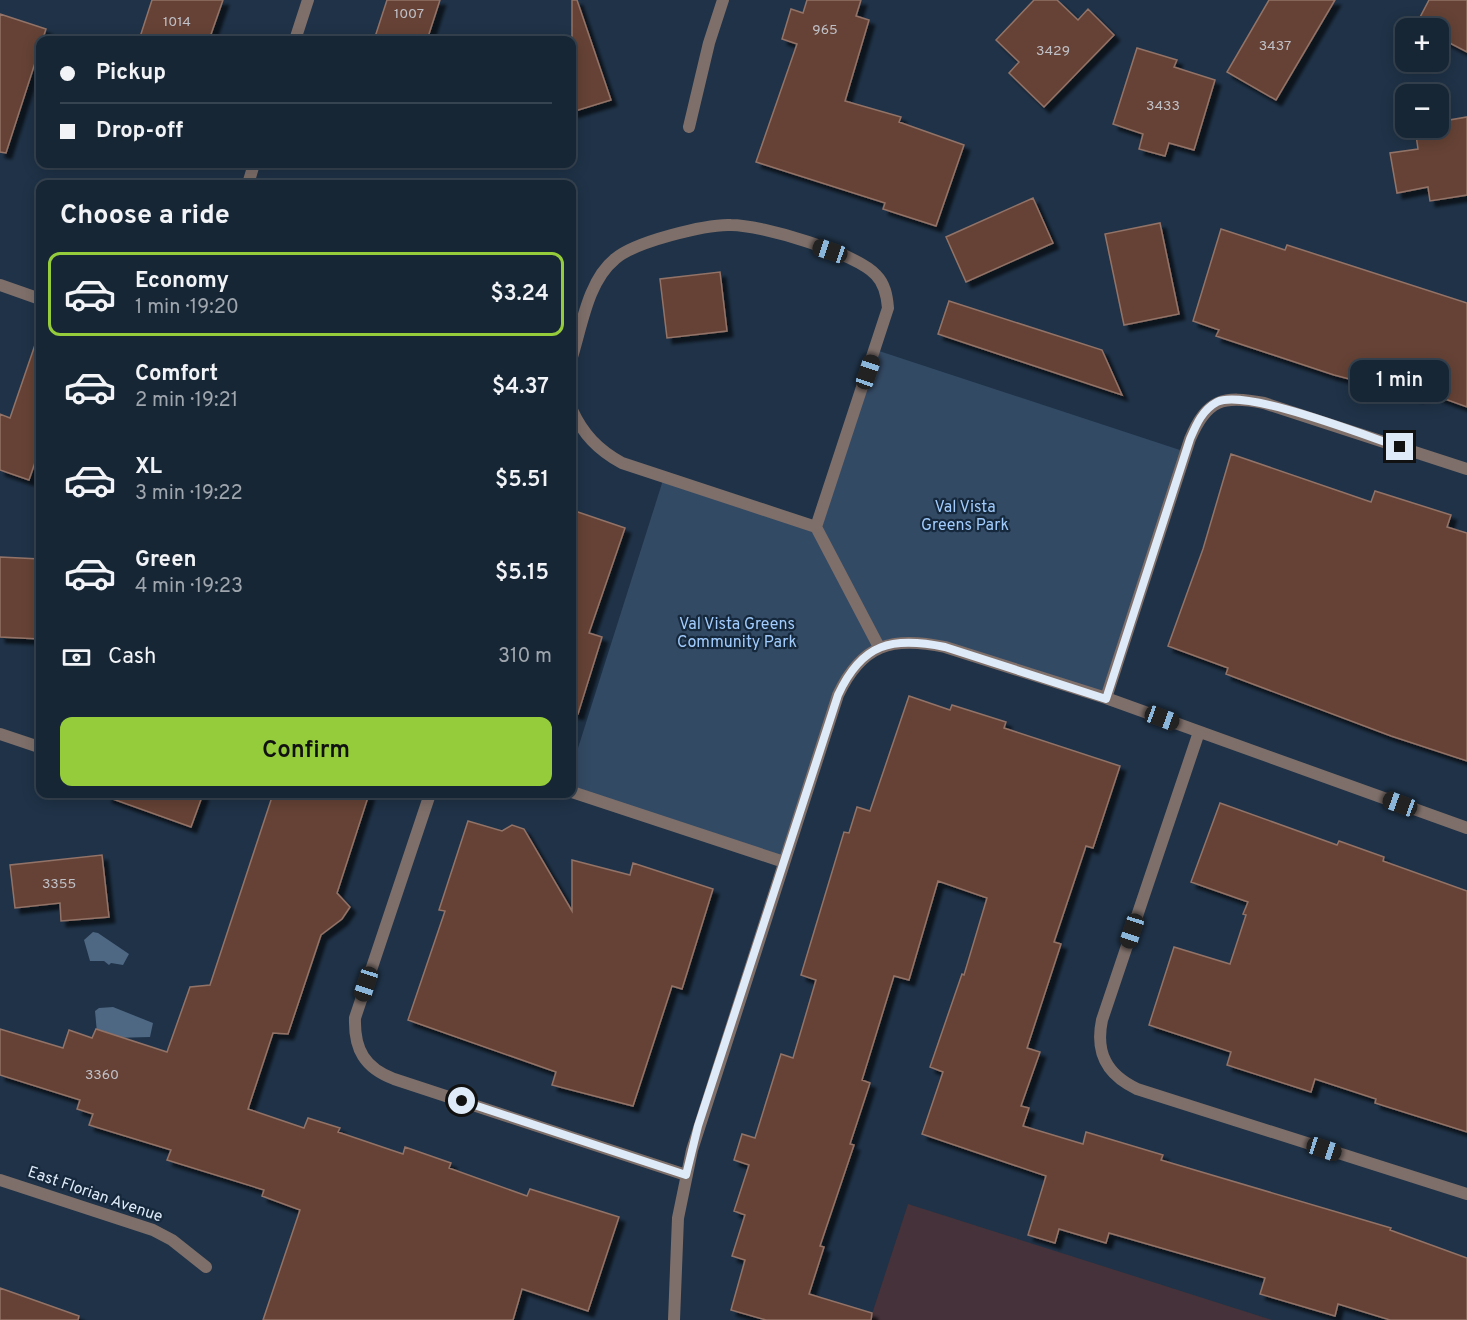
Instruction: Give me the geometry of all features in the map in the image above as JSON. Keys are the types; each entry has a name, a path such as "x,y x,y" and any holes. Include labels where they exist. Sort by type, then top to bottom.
{"street":[{"path":"296,36 308,0"},
{"path":"689,127 709,43 723,0"},
{"path":"576,345 600,275 627,249 644,243 711,227 746,226 764,229 864,265 884,285 888,308 816,527"},
{"path":"0,285 36,298"},
{"path":"1106,699 1190,439 1205,411 1218,401 1235,399 1264,403 1467,469"},
{"path":"576,417 590,441 605,454 622,463 816,527 879,647"},
{"path":"674,1320 678,1218 698,1126 838,695 846,677 861,658 879,647 896,641 920,642 945,647 1106,699 1467,828"},
{"path":"1199,732 1102,1020 1100,1049 1104,1063 1124,1083 1137,1089 1467,1194"},
{"path":"0,734 36,746"},
{"path":"576,793 784,862"},
{"path":"429,798 355,1018 358,1049 366,1062 378,1073 394,1079 686,1175"},
{"name":"East Florian Avenue","path":"0,1180 153,1230 181,1246 206,1267"}],"shaded area":[{"path":"93,932 129,954 123,965 90,961 84,940"},
{"path":"113,1007 153,1023 150,1037 114,1038 97,1033 95,1011 99,1008"},
{"path":"908,1204 1272,1320 870,1320"}],"green space":[{"path":"876,350 1186,452 1106,698 945,647 896,641 846,677 784,862 576,793 576,754 664,477 816,527"}],"building":[{"path":"152,0 223,0 210,36 140,36"},
{"path":"387,0 440,0 428,36 375,36"},
{"path":"572,0 577,0 611,100 576,111 576,36 572,36"},
{"path":"807,0 861,0 856,16 869,20 845,101 901,117 899,122 964,145 936,226 883,209 885,203 756,162 797,44 782,39 791,9 803,13"},
{"path":"1034,0 1057,0 1078,20 1088,9 1114,35 1044,107 1009,73 1019,62 996,40"},
{"path":"1269,0 1335,0 1276,100 1227,72"},
{"path":"1429,0 1467,0 1467,52 1449,43 1449,18 1420,18"},
{"path":"0,14 46,29 44,36 36,36 36,60 6,153 0,152"},
{"path":"1137,48 1177,60 1174,67 1215,80 1194,150 1169,143 1165,156 1139,149 1143,134 1113,124"},
{"path":"1467,117 1467,195 1430,201 1428,187 1397,193 1390,153 1418,149 1416,138 1449,138 1449,120"},
{"path":"1033,198 1053,243 966,282 946,237"},
{"path":"1160,223 1179,314 1124,325 1105,234"},
{"path":"1221,229 1285,250 1287,245 1467,303 1467,407 1420,390 1418,397 1334,375 1216,336 1219,330 1193,321"},
{"path":"720,272 727,331 667,338 660,279"},
{"path":"949,301 1102,350 1122,395 938,334"},
{"path":"36,342 36,460 29,480 0,470 0,414 10,418"},
{"path":"1231,454 1371,502 1375,491 1451,515 1447,527 1467,533 1467,761 1391,736 1226,674 1228,668 1168,646 1203,549"},
{"path":"576,511 625,528 589,633 602,637 578,714 576,714"},
{"path":"0,557 36,559 36,639 0,637"},
{"path":"909,696 950,710 952,705 1006,722 1004,728 1120,766 1093,848 1086,846 1054,942 1061,944 1027,1048 1040,1052 1021,1106 1029,1108 1023,1126 1083,1144 1086,1132 1163,1155 1161,1160 1391,1228 1390,1230 1467,1258 1467,1320 1390,1320 1338,1304 1335,1316 1260,1294 1265,1278 1109,1233 1106,1243 1059,1229 1055,1243 1028,1235 1046,1176 922,1134 943,1072 930,1067 962,974 964,975 987,898 938,881 909,980 894,976 862,1080 870,1083 850,1144 854,1145 820,1246 824,1247 809,1294 872,1313 871,1320 766,1320 731,1310 745,1260 732,1256 745,1215 734,1211 749,1165 734,1160 742,1134 755,1138 781,1054 793,1058 816,980 801,975 844,832 849,833 857,807 870,811"},
{"path":"110,798 202,798 191,827"},
{"path":"272,798 368,798 337,893 350,907 342,919 321,935 288,1034 273,1033 248,1109 304,1128 308,1118 340,1128 338,1132 403,1154 405,1147 451,1163 449,1168 527,1196 530,1189 619,1217 588,1311 522,1289 513,1320 263,1320 300,1210 262,1196 264,1190 167,1160 171,1150 89,1125 93,1114 77,1109 80,1100 0,1075 0,1029 63,1048 69,1030 92,1038 96,1029 167,1052 190,987 210,985"},
{"path":"1220,803 1337,845 1339,841 1384,857 1383,861 1467,891 1467,1132 1375,1103 1376,1099 1315,1079 1311,1092 1227,1065 1231,1052 1149,1025 1174,947 1230,964 1246,915 1243,914 1248,902 1191,882"},
{"path":"468,821 502,831 512,825 524,829 572,911 572,860 630,875 633,863 713,889 682,989 672,986 633,1106 552,1085 556,1072 408,1020 445,911 439,910"},
{"path":"102,855 109,917 61,921 60,903 15,908 10,865"},
{"path":"0,1288 79,1316 78,1320 0,1320"}],"route":[{"path":"462,1101 686,1175 698,1126 838,695 846,677 861,658 879,647 896,641 920,642 945,647 1106,699 1190,439 1205,411 1218,401 1250,400 1400,447"}],"park label":[{"name":"Val Vista Greens Park","path":"965,517"},
{"name":"Val Vista Greens Community Park","path":"737,634"}]}
